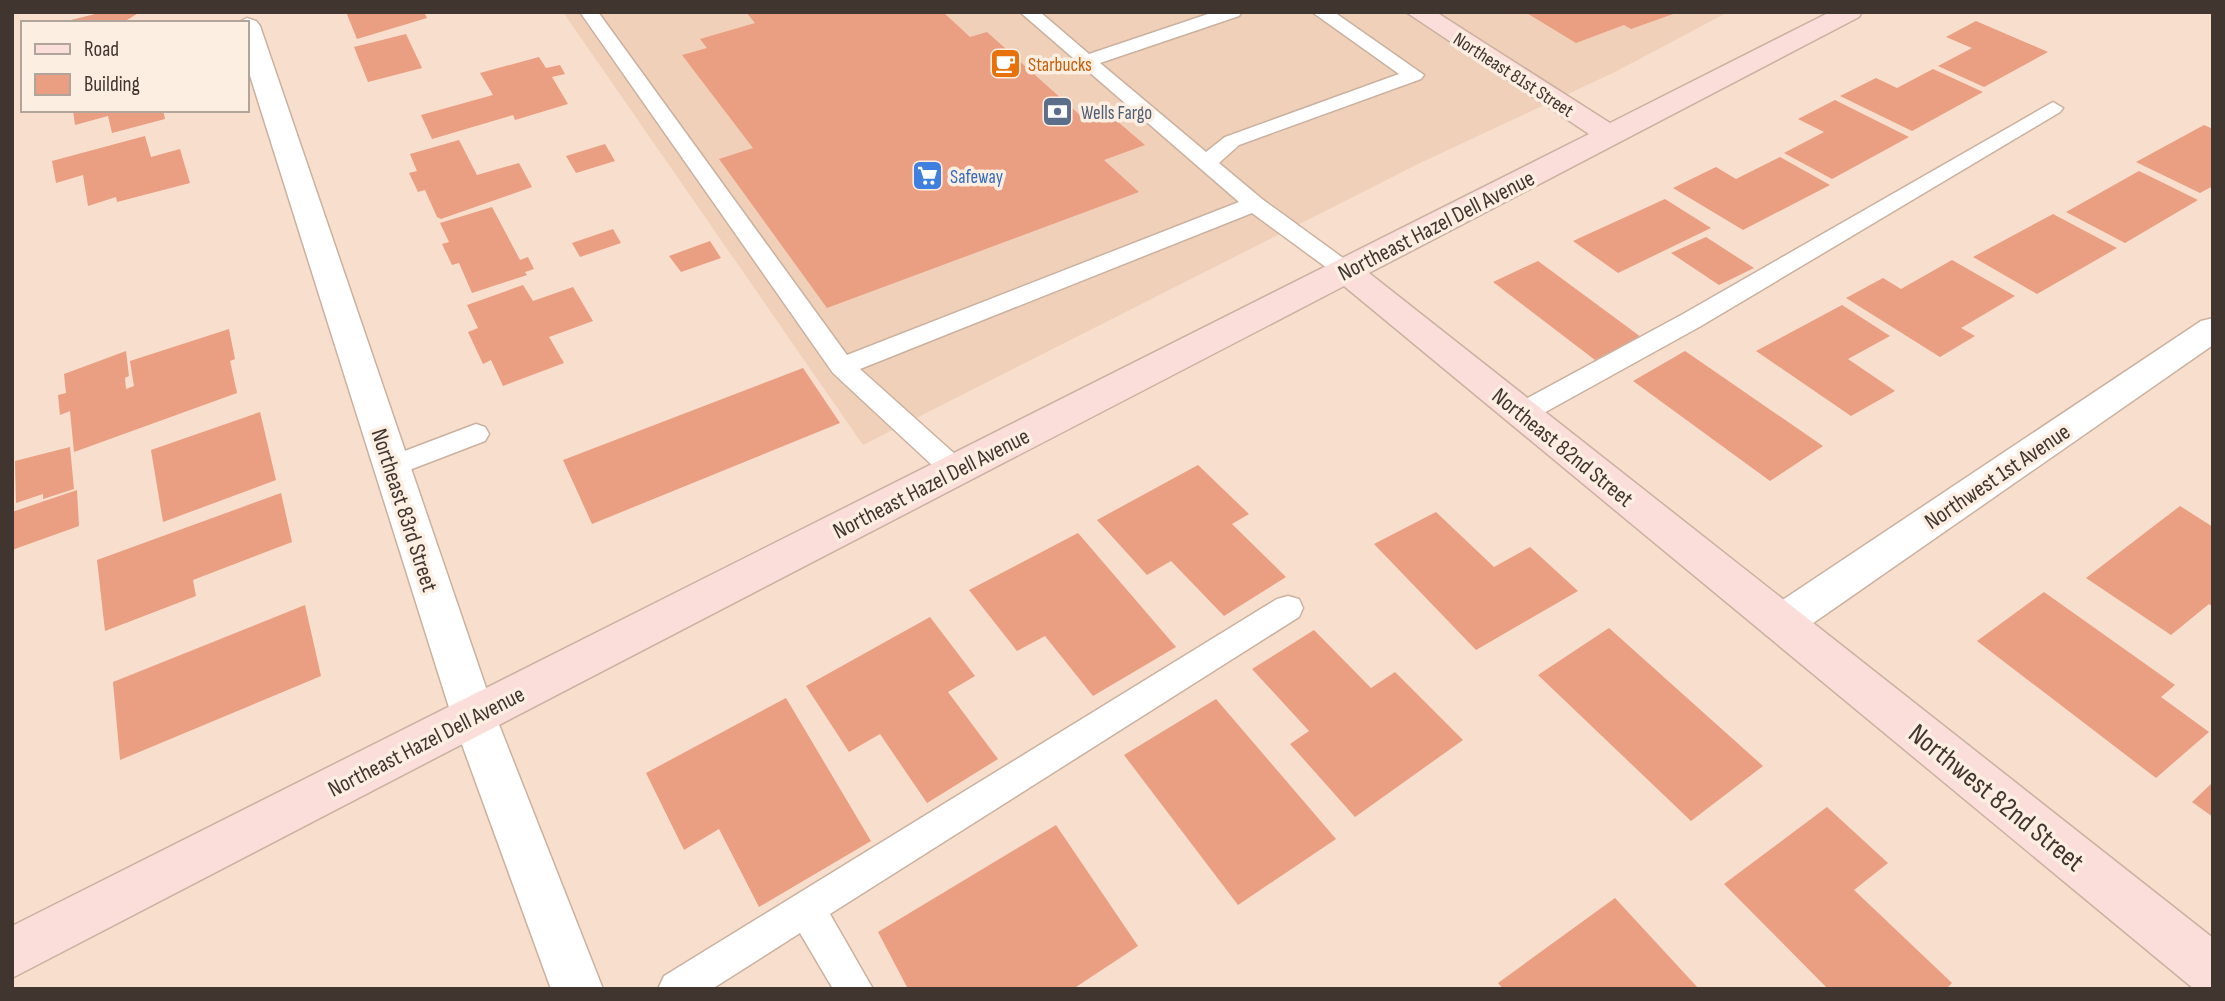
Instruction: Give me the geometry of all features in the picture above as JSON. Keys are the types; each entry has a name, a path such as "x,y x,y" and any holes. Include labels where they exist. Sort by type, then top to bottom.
{"main road":[{"name":"Northeast 81st Street","path":"1418,12 1610,135"},
{"name":"Northeast Hazel Dell Avenue","path":"12,953 1850,12"},
{"name":"Northeast 82nd Street","path":"1346,271 1781,623"},
{"name":"Northwest 82nd Street","path":"1781,623 2213,971"}],"street":[{"name":"Northeast 83rd Street","path":"248,30 474,717 577,989"},
{"name":"Northwest 1st Avenue","path":"1781,623 2213,329"}],"lane":[{"path":"589,12 842,367 956,471"},
{"path":"1029,12 1254,204 1346,271"},
{"path":"1086,61 1233,12"},
{"path":"1206,163 1232,141 1415,75 1321,12"},
{"path":"1522,413 1692,320 2053,108"},
{"path":"842,367 1254,204"},
{"path":"391,467 476,434"},
{"path":"677,989 1288,608"},
{"path":"806,908 854,989"}],"shaded area":[{"path":"563,12 1728,12 1615,72 1418,164 863,445"}],"building":[{"path":"103,12 140,12 125,21 71,20"},
{"path":"346,12 424,12 427,18 357,39"},
{"name":"Safeway","path":"746,12 943,12 970,37 987,32 1082,117 1104,110 1145,145 1104,160 1139,192 827,308 719,159 753,148 682,55 707,48 700,39 755,23"},
{"path":"1525,12 1676,13 1631,29 1624,25 1576,43"},
{"path":"1976,21 2048,52 1984,87 1938,66 1972,48 1946,37"},
{"path":"406,34 422,68 368,82 354,47"},
{"path":"539,57 546,68 560,65 565,74 552,77 568,104 515,120 513,115 432,139 421,115 493,95 480,73"},
{"path":"1933,69 1983,92 1912,131 1840,96 1876,78 1897,88"},
{"path":"1835,100 1909,137 1832,179 1784,153 1824,132 1798,119"},
{"path":"73,112 163,112 165,119 112,133 108,116 75,125"},
{"path":"2204,125 2213,129 2213,186 2200,193 2136,162"},
{"path":"145,136 151,157 180,149 190,183 117,202 116,197 88,206 83,175 56,183 52,161"},
{"path":"459,140 477,175 519,163 532,187 441,219 437,217 425,190 418,192 409,173 417,171 410,154"},
{"path":"605,144 615,161 576,173 566,156"},
{"path":"1780,157 1830,185 1743,230 1673,188 1716,167 1736,179"},
{"path":"2139,171 2198,200 2125,243 2066,212"},
{"path":"1665,199 1711,228 1618,273 1573,241"},
{"path":"492,207 520,260 528,257 534,269 525,272 527,275 472,293 459,263 452,265 442,244 449,242 440,223"},
{"path":"2053,214 2117,248 2037,294 1973,257"},
{"path":"613,229 621,243 580,257 572,243"},
{"path":"1706,237 1754,268 1719,285 1671,253"},
{"path":"710,241 721,258 681,272 669,256"},
{"path":"1952,260 2015,296 1961,328 1975,336 1940,357 1846,298 1883,278 1901,289"},
{"path":"1538,261 1641,337 1595,360 1493,282"},
{"path":"523,285 533,301 573,287 593,321 549,337 564,363 503,386 491,360 483,364 468,332 478,328 467,305"},
{"path":"1842,305 1890,336 1848,359 1895,391 1851,416 1756,351"},
{"path":"229,329 235,359 230,361 237,393 74,452 70,411 60,415 58,395 66,393 64,374 126,351 129,376 125,378 126,389 134,386 130,361"},
{"path":"1685,351 1823,446 1770,481 1633,381"},
{"path":"803,368 840,423 592,524 563,460"},
{"path":"260,412 276,480 163,522 151,450"},
{"path":"70,447 74,489 43,499 43,494 16,503 15,461"},
{"path":"1198,465 1249,514 1232,524 1286,577 1224,616 1171,561 1147,575 1097,520"},
{"path":"77,490 79,526 12,550 12,512"},
{"path":"281,493 292,542 193,580 196,596 105,631 97,560"},
{"path":"2180,506 2213,527 2213,607 2209,604 2171,635 2086,578"},
{"path":"1436,512 1494,567 1530,547 1578,591 1476,650 1374,544"},
{"path":"1078,533 1176,647 1093,696 1045,636 1017,651 969,590"},
{"path":"2044,592 2175,685 2161,697 2209,732 2156,778 1977,641"},
{"path":"305,605 321,676 120,760 113,682"},
{"path":"930,617 975,676 948,692 998,759 927,803 880,734 849,752 806,686"},
{"path":"1609,628 1763,766 1691,821 1538,675"},
{"path":"1314,630 1371,688 1395,672 1463,740 1355,817 1290,744 1309,731 1252,669"},
{"path":"786,698 871,841 759,907 719,829 684,850 646,773"},
{"path":"1216,699 1336,839 1238,905 1124,755"},
{"path":"2213,782 2213,817 2192,802"},
{"path":"1827,807 1888,863 1854,890 1952,983 1946,989 1828,989 1724,884"},
{"path":"1056,825 1138,946 1073,989 908,989 878,932"},
{"path":"1615,898 1699,989 1503,989 1498,983"}],"place":[{"name":"Starbucks","path":"1005,64"},
{"name":"Wells Fargo","path":"1058,112"},
{"name":"Safeway","path":"927,176"}]}
